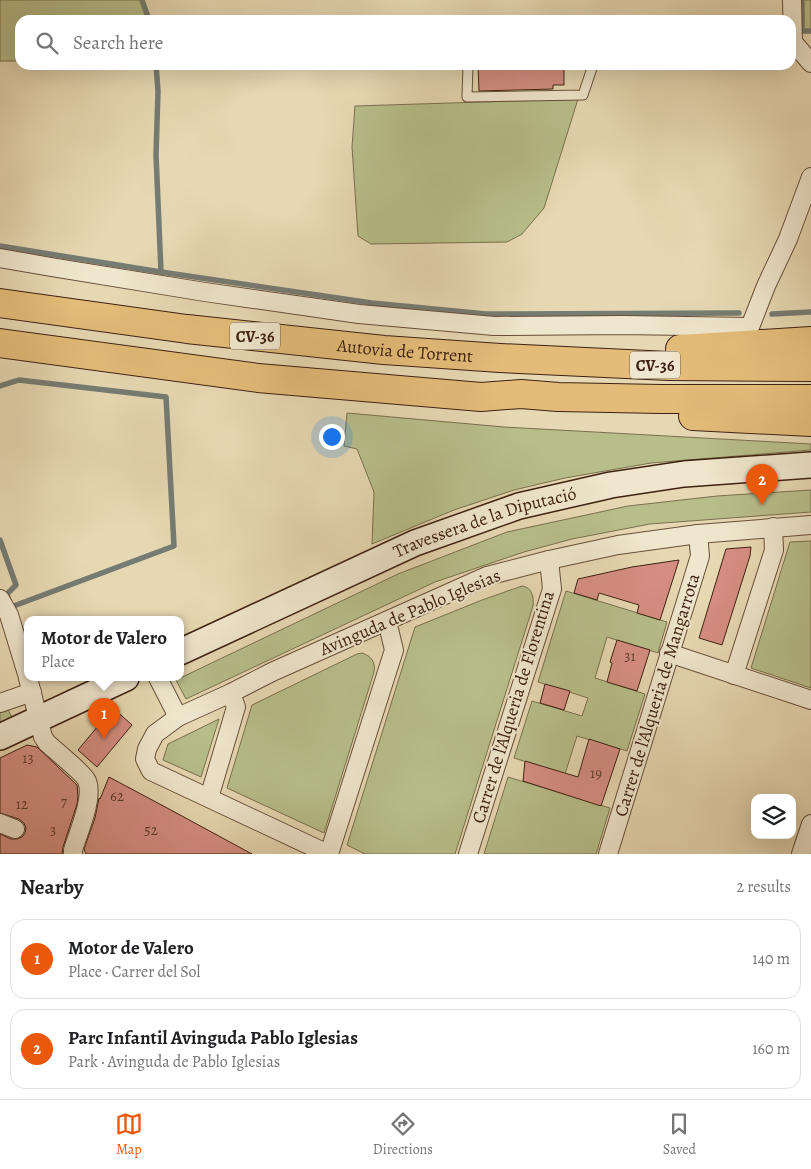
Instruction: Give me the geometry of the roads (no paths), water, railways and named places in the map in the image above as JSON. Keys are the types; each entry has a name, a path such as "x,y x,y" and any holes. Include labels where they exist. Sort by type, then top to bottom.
{"highway":[{"name":"Autovia de Torrent","path":"0,303 187,329 384,350 500,358 670,366 811,367"},
{"path":"500,358 659,351 811,341"},
{"name":"CV-36","path":"0,343 258,378 481,397 521,394 558,397 662,399 811,399"},
{"path":"481,397 522,408 811,422"}],"street":[{"path":"792,0 792,15"},
{"path":"796,46 811,63"},
{"path":"0,258 359,314 485,325 750,326 788,239 811,177"},
{"name":"Travessera de la Diputació","path":"184,650 415,542 518,506 611,485 684,474 811,465"},
{"name":"Avinguda de Pablo Iglesias","path":"209,798 151,771 145,759 147,749 155,734 178,717 272,672 487,576 618,545 698,534 811,525"},
{"path":"734,675 774,550 773,528"},
{"name":"Carrer de l'Alqueria de Mangarrota","path":"608,854 700,556 698,534"},
{"name":"Carrer de l'Alqueria de Florentina","path":"468,854 552,588 549,560"},
{"path":"0,599 9,615 24,665"},
{"path":"231,693 236,707 209,798 328,854 394,650 386,621"},
{"path":"670,653 811,700"},
{"path":"0,737 120,681"},
{"path":"160,681 178,717"},
{"path":"0,703 29,682 43,737 87,780 89,790 88,802 73,854"},
{"path":"801,854 811,824"}],"lane":[{"path":"468,70 468,97 584,95 592,70"}],"waterway":[{"path":"142,0 147,15"},
{"path":"802,0 802,31 811,31"},
{"path":"156,70 158,91 156,155 161,272"},
{"path":"0,246 372,303 486,314 739,313"},
{"path":"772,314 811,312"},
{"path":"0,386 19,380 166,397 174,546 11,607"},
{"path":"0,540 16,585 7,594 9,601"}],"place":[{"name":"Parc Infantil Avinguda Pablo Iglesias","path":"762,505"},
{"name":"Motor de Valero","path":"104,739"}]}
